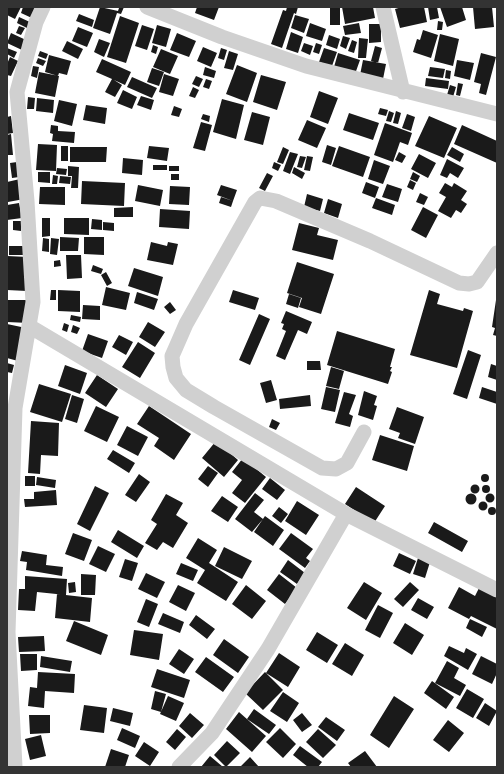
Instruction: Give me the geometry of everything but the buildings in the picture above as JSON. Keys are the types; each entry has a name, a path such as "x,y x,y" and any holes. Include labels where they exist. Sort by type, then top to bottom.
{"street":[{"path":"15,767 8,632 15,408 33,302 27,201 12,92 36,22 43,7"},
{"path":"147,7 222,37 306,66 403,92 497,114"},
{"path":"383,7 403,92"},
{"path":"364,432 347,463 336,469 322,468 186,390 176,378 172,367 172,356 176,347 252,207 260,198 276,201 370,241 459,283 469,284 477,282 497,253"},
{"path":"29,326 346,514 497,590"},
{"path":"179,767 212,733 225,714 268,648 346,514"}]}
